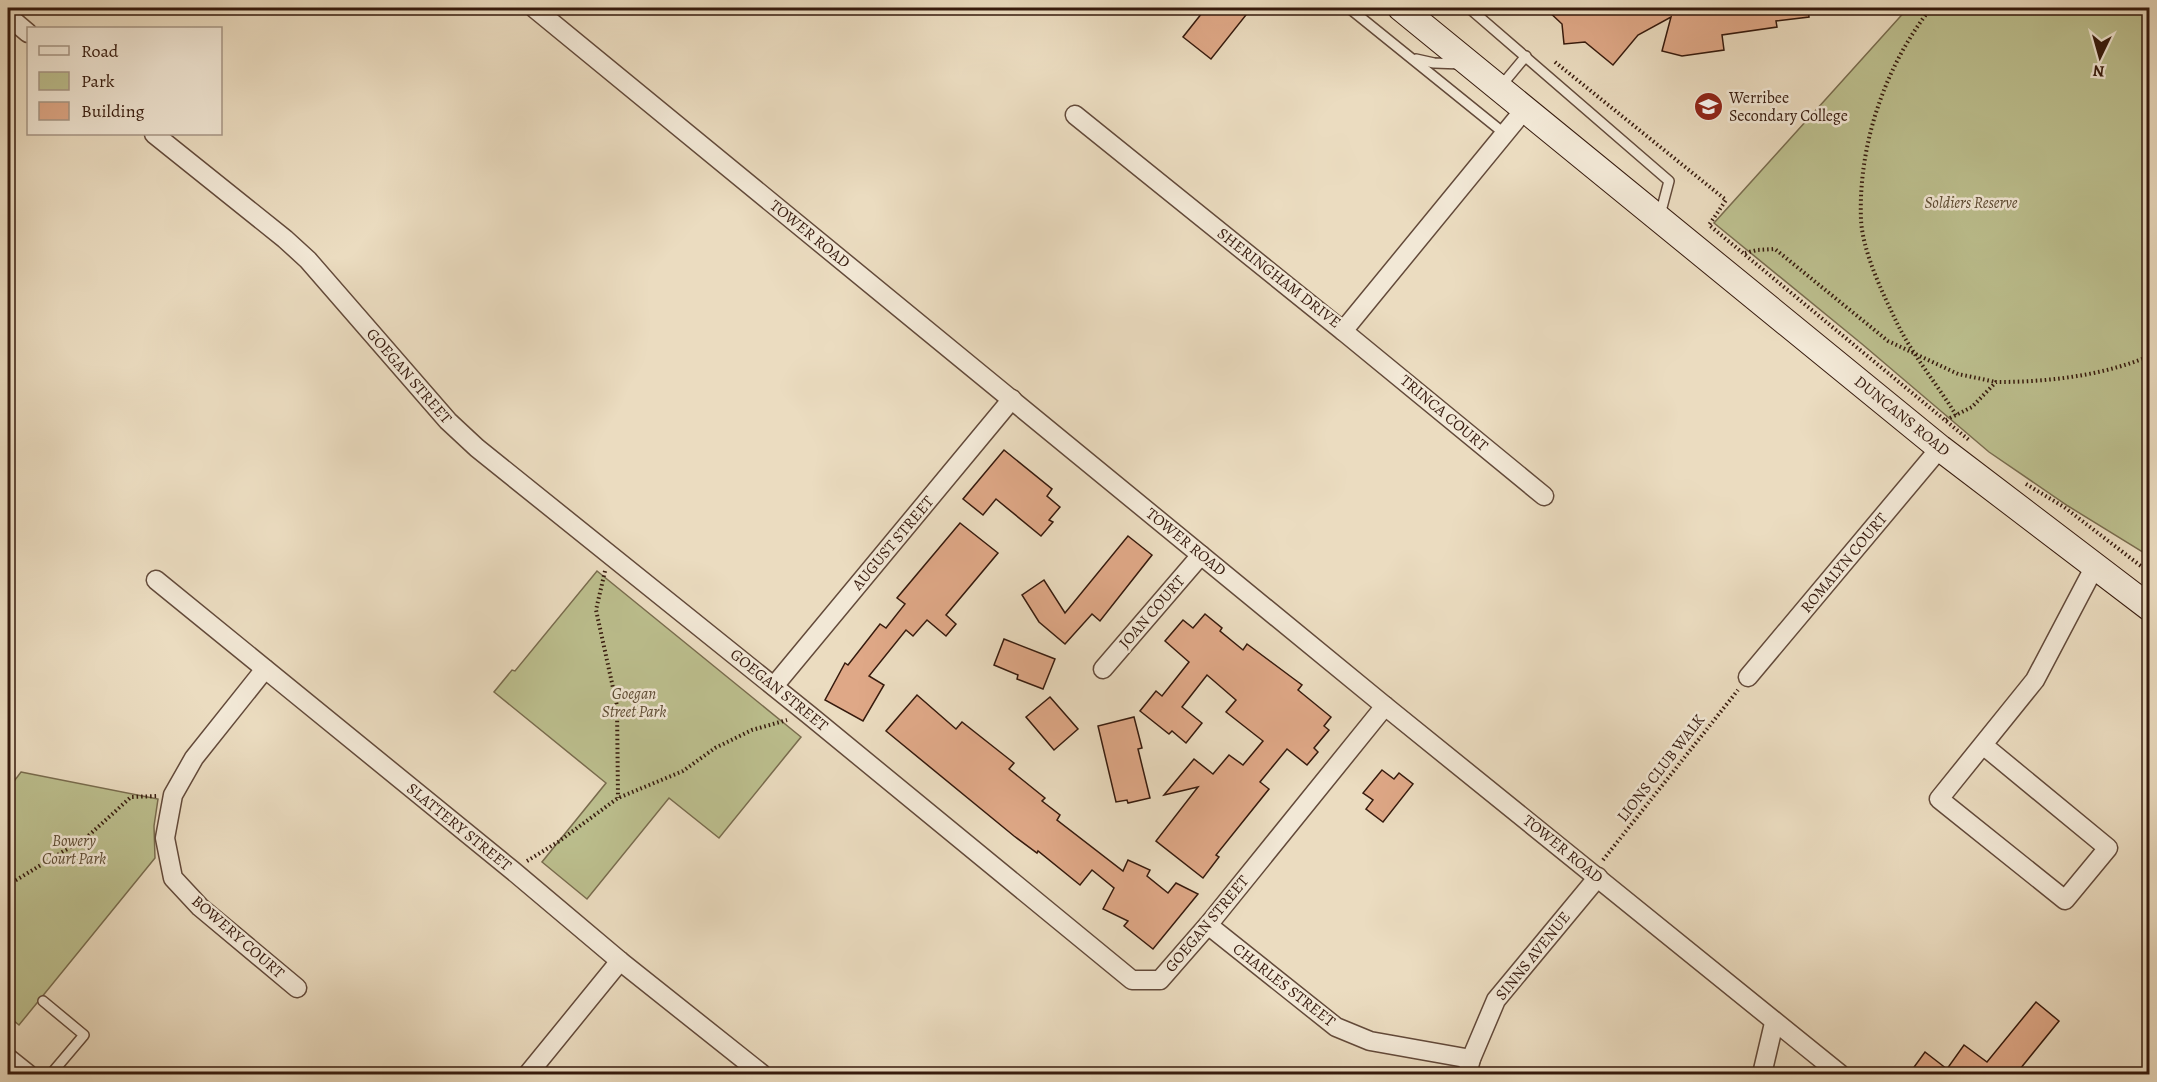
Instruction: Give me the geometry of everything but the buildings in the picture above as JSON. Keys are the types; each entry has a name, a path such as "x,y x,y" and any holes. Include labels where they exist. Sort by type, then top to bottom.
{"main road":[{"name":"DUNCANS ROAD","path":"1401,8 1940,448 2095,566 2139,592 2150,608"}],"street":[{"name":"TOWER ROAD","path":"534,8 1385,706 1774,1023 1840,1074"},
{"path":"8,16 27,32"},
{"name":"SHERINGHAM DRIVE","path":"1075,115 1344,331 1525,109"},
{"name":"GOEGAN STREET","path":"155,135 308,260 448,421 477,448 774,686 1132,980 1160,980 1208,925 1385,706"},
{"name":"TRINCA COURT","path":"1344,331 1544,496"},
{"name":"AUGUST STREET","path":"774,686 1012,399"},
{"name":"ROMALYN COURT","path":"1748,677 1940,448"},
{"name":"JOAN COURT","path":"1104,669 1201,555"},
{"path":"1983,746 2108,848 2066,900 1939,799 2035,680 2095,566"},
{"name":"SLATTERY STREET","path":"156,580 620,961 762,1074"},
{"name":"BOWERY COURT","path":"265,669 194,758 173,795 165,838 173,878 200,907 297,988"},
{"name":"SINNS AVENUE","path":"1469,1067 1496,1000 1595,875"},
{"name":"CHARLES STREET","path":"1208,925 1336,1027 1370,1041 1469,1067"},
{"path":"528,1074 620,961"},
{"path":"1762,1074 1774,1023"},
{"path":"8,1058 28,1074"}],"lane":[{"path":"1349,8 1505,134"},
{"path":"1469,8 1669,181 1659,219"},
{"path":"1406,54 1434,63 1470,64"},
{"path":"1499,88 1526,56"},
{"path":"43,1001 84,1035 51,1074"}],"path":[{"path":"1931,8 1903,47 1881,97 1865,164 1861,221 1868,254 1898,324 1956,415"},
{"path":"1552,59 1725,200 1708,225 1974,444"},
{"path":"1744,254 1757,250 1775,249 1888,341 1958,374 1996,382 2034,382 2063,379 2150,356"},
{"path":"1946,420 1972,407 1996,382"},
{"path":"2024,482 2064,507 2150,573"},
{"path":"610,553 599,589 596,610 617,706 618,798"},
{"name":"LIONS CLUB WALK","path":"1595,875 1748,677"},
{"path":"512,870 558,842 618,798 683,771 715,748 752,730 808,714"},
{"path":"8,885 87,837 131,797 173,795"}],"green space":[{"name":"Soldiers Reserve","path":"1908,8 2149,8 2149,556 2068,506 1989,452 1714,223"},
{"name":"Goegan Street Park","path":"597,571 801,737 719,838 669,798 587,899 542,862 606,783 494,692 512,670 515,671"},
{"name":"Bowery Court Park","path":"21,772 158,799 154,826 155,858 19,1025 8,1016 8,789"}],"place":[{"name":"Werribee Secondary College","path":"1708,107"}]}
